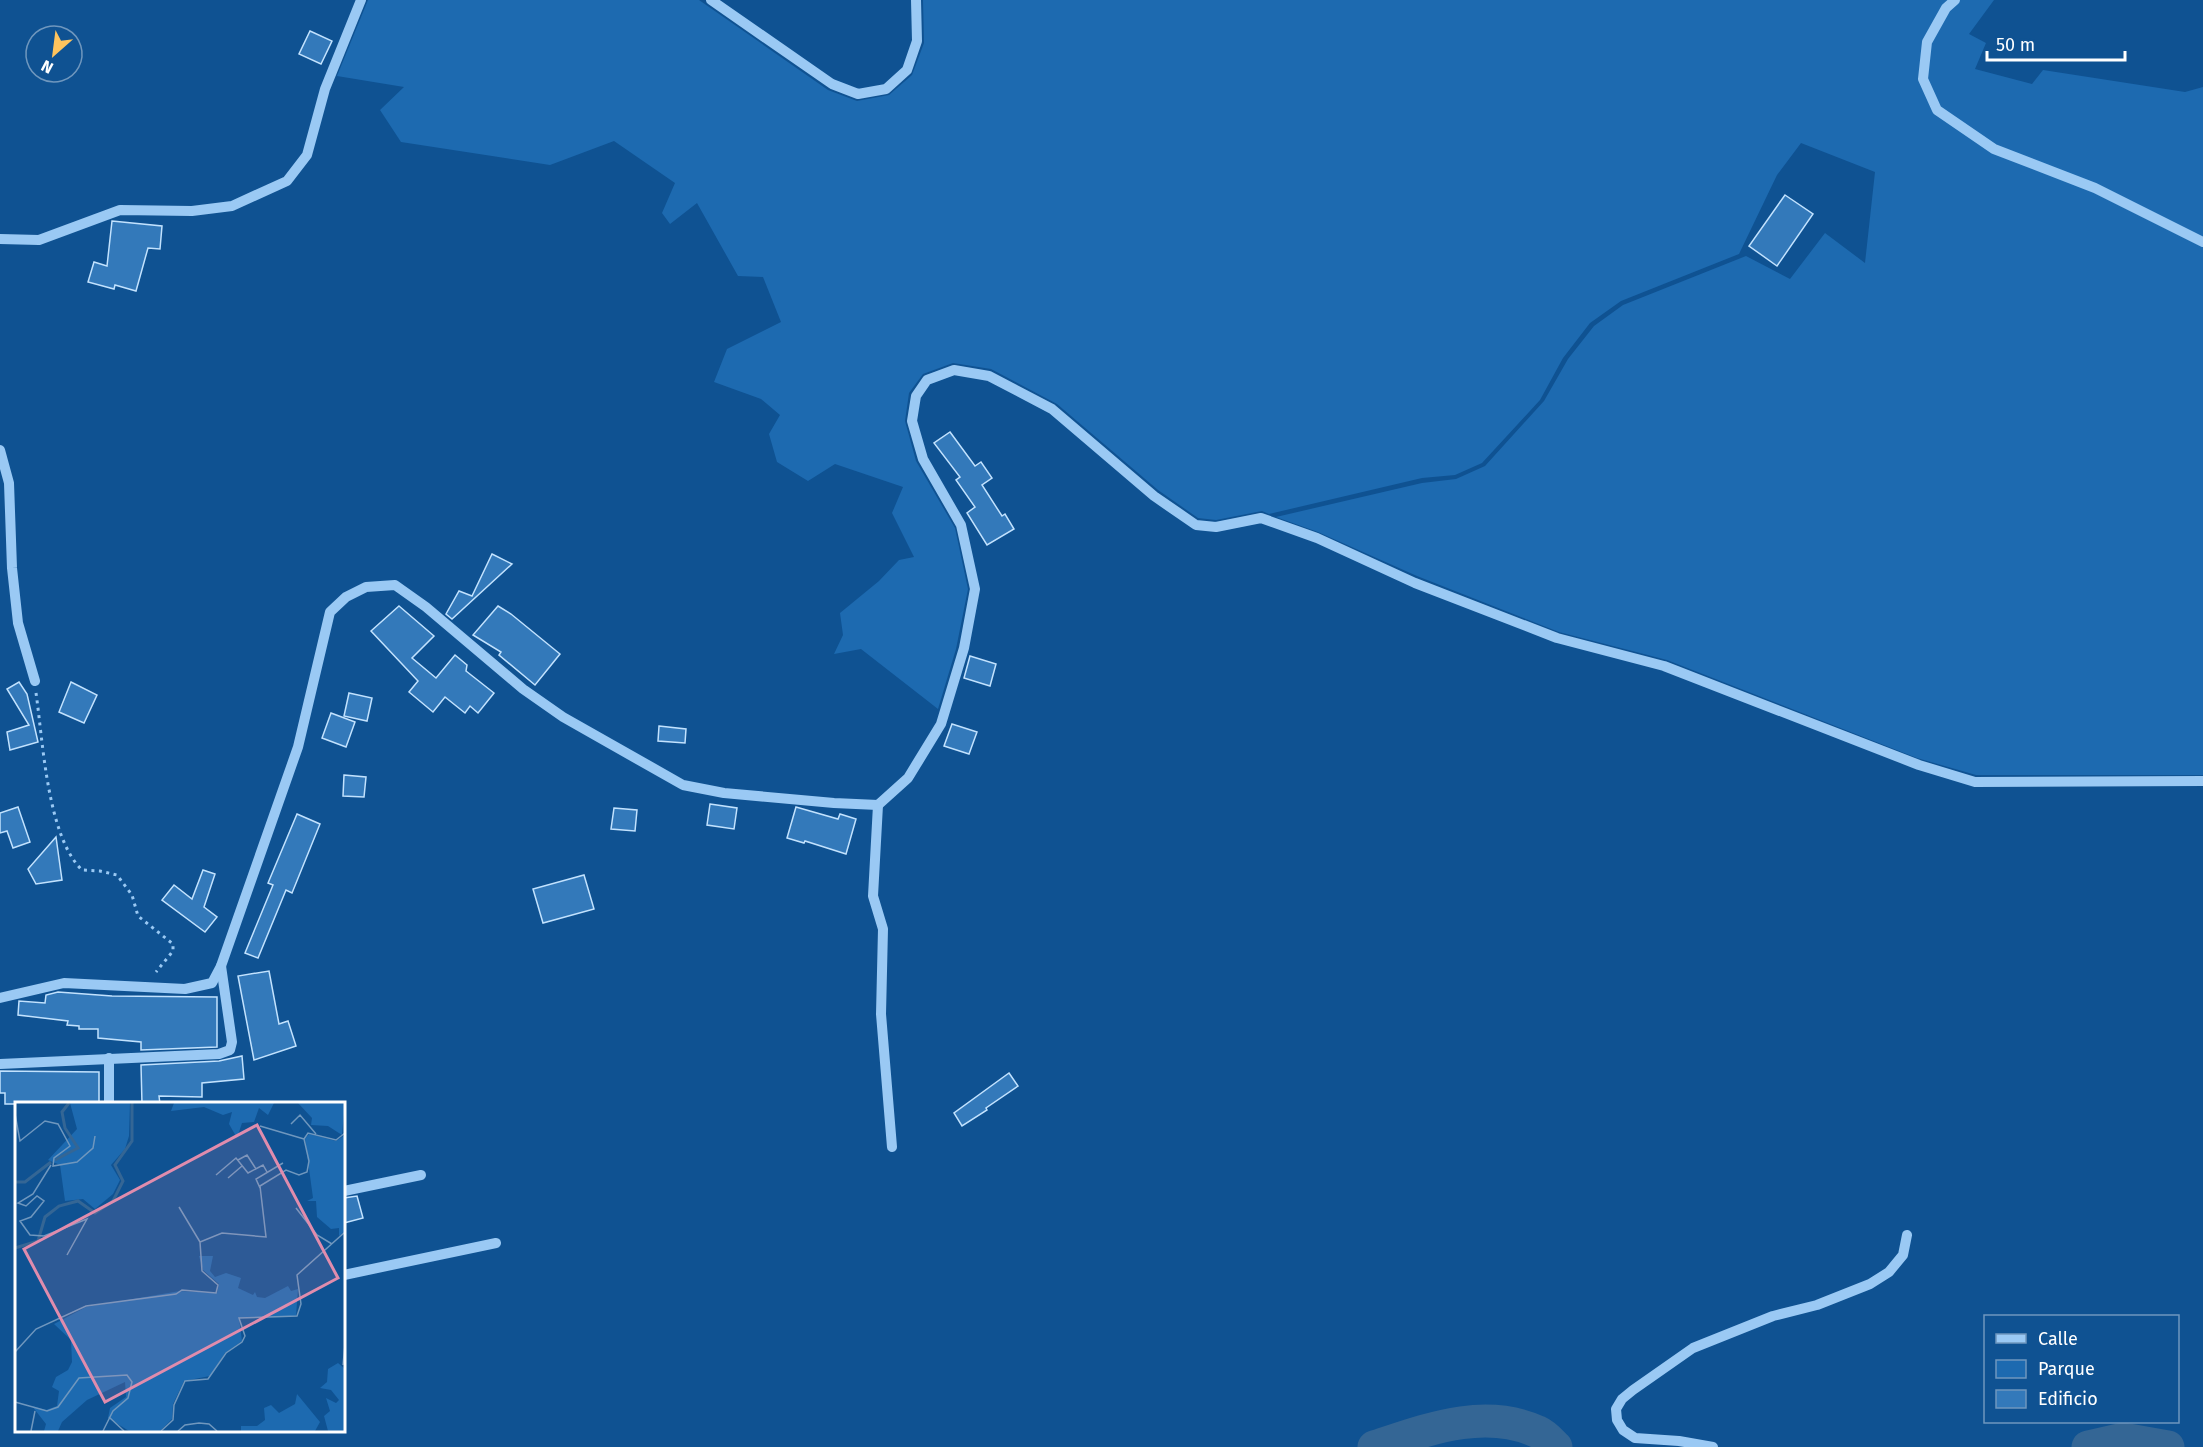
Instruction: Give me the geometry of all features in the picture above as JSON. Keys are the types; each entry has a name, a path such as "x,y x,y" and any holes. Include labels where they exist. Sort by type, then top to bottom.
{"street":[{"path":"0,239 39,240 120,210 192,211 232,206 287,181 307,155 325,89 361,0"},
{"path":"711,0 832,84 858,94 886,89 907,70 917,41 916,0"},
{"path":"1955,0 1946,8 1927,42 1923,79 1937,110 1994,149 2095,188 2203,242"},
{"path":"892,1147 881,1014 883,929 873,896 878,805 908,778 940,724 964,648 975,589 961,525 923,459 912,421 916,396 927,380 954,370 989,376 1052,409 1154,496 1196,525 1216,527 1261,518 1317,538 1415,583 1557,638 1664,666 1919,765 1975,782 2203,781"},
{"path":"0,450 9,483 11,558 18,623 35,681"},
{"path":"0,998 64,983 185,989 212,983 221,966 298,747 330,612 346,597 366,587 395,585 426,607 523,689 563,717 683,785 723,793 878,805"},
{"path":"0,1064 219,1054 230,1050 232,1042 221,966"},
{"path":"109,1058 109,1102"},
{"path":"345,1191 421,1175"},
{"path":"1713,1447 1680,1441 1635,1438 1623,1431 1617,1420 1616,1409 1622,1399 1633,1390 1693,1348 1773,1316 1817,1305 1870,1284 1889,1272 1903,1255 1907,1235"},
{"path":"345,1275 496,1243"}],"path":[{"path":"35,681 51,802 57,823 74,862 82,870 117,875 132,895 138,916 173,944 173,951 154,975 148,987"}],"green space":[{"path":"368,0 699,0 828,90 857,101 889,95 912,75 924,43 923,0 1994,0 1969,34 1986,43 1975,69 2032,84 2043,70 2185,92 2203,87 2203,775 1976,775 1917,758 1667,660 1559,632 1417,576 1318,532 1276,517 1422,483 1456,479 1485,466 1544,401 1568,359 1594,326 1623,305 1746,256 1790,279 1825,233 1865,263 1875,172 1801,143 1777,175 1739,254 1621,301 1590,323 1563,358 1540,400 1482,463 1455,475 1422,478 1269,514 1262,511 1216,520 1198,518 1158,490 1057,404 991,369 953,363 923,374 909,393 905,421 916,461 955,528 968,589 956,649 938,709 861,649 834,654 843,635 840,613 879,581 899,560 914,557 892,513 903,487 835,464 808,481 777,462 769,434 780,415 761,399 714,382 727,349 781,322 763,277 738,276 697,203 670,224 662,213 675,183 614,141 550,165 401,142 380,110 404,87 337,76"}],"building":[{"path":"310,31 332,41 321,64 299,54"},
{"path":"1785,195 1813,214 1777,266 1749,246"},
{"path":"112,221 162,226 160,249 148,248 136,291 115,285 114,289 88,282 94,262 107,266"},
{"path":"950,432 975,466 981,462 992,478 982,485 1002,516 1005,514 1014,529 987,545 967,513 975,507 956,480 960,477 934,443"},
{"path":"492,554 512,564 452,619 446,614 459,591 472,596"},
{"path":"399,606 434,636 412,658 436,678 455,655 467,665 466,671 494,693 478,713 470,706 465,713 445,697 433,712 409,692 418,681 371,631"},
{"path":"498,606 560,654 535,685 499,655 501,652 473,635"},
{"path":"970,656 996,664 990,686 964,678"},
{"path":"19,682 27,694 38,742 10,750 7,732 29,725 7,689"},
{"path":"71,682 97,695 84,723 59,712"},
{"path":"349,693 372,698 367,721 344,716"},
{"path":"331,713 355,722 346,747 322,738"},
{"path":"952,724 977,732 969,754 944,746"},
{"path":"659,726 686,729 685,743 658,741"},
{"path":"344,775 366,777 364,797 343,796"},
{"path":"710,804 737,808 734,829 707,825"},
{"path":"18,807 30,842 13,848 7,831 0,833 0,813"},
{"path":"796,807 838,819 840,814 856,819 846,854 805,841 804,843 787,838"},
{"path":"614,808 637,810 635,831 611,829"},
{"path":"297,814 320,824 292,893 286,890 258,958 245,953 273,885 268,883"},
{"path":"56,837 62,880 36,884 28,869"},
{"path":"203,870 215,874 204,907 217,917 205,932 162,900 174,885 192,899"},
{"path":"584,875 594,909 543,923 533,889"},
{"path":"269,971 279,1024 288,1021 296,1046 254,1060 238,976"},
{"path":"58,992 112,996 217,997 217,1047 141,1050 141,1042 98,1038 98,1029 79,1029 79,1026 67,1025 68,1021 18,1015 19,1001 45,1003 46,995"},
{"path":"242,1056 244,1079 202,1083 202,1097 159,1096 160,1102 142,1102 141,1065 219,1061"},
{"path":"0,1071 99,1072 99,1102 5,1104 5,1093 0,1093"},
{"path":"1009,1073 1018,1086 962,1126 954,1113"},
{"path":"357,1196 363,1218 345,1223 345,1198"}],"waterway":[{"path":"1374,1447 1435,1428 1476,1421 1497,1421 1518,1425 1541,1433 1556,1447"},
{"path":"2088,1447 2123,1439 2168,1447"}]}
